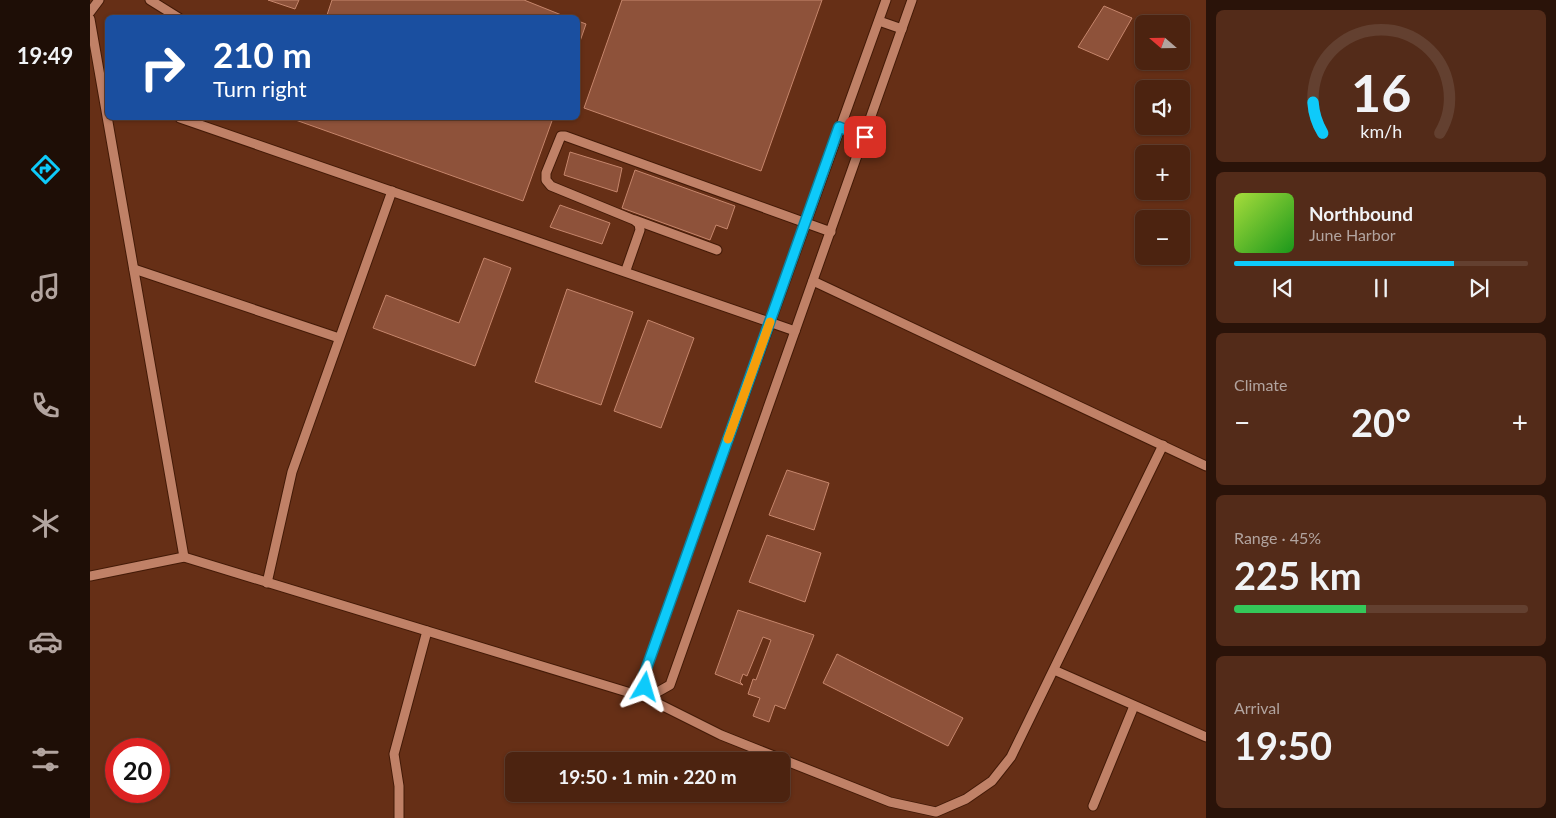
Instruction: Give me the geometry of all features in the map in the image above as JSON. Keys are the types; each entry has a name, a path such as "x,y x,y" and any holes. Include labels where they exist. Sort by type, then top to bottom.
{"lane":[{"path":"90,12 99,0"},
{"path":"150,0 174,15"},
{"path":"647,698 644,675 886,0"},
{"path":"647,698 670,685 912,0"},
{"path":"90,19 105,103"},
{"path":"879,21 902,29"},
{"path":"108,120 184,557"},
{"path":"200,121 392,191 626,270 795,331"},
{"path":"839,127 865,137"},
{"path":"717,250 634,220 549,184 546,173 559,138 565,136 831,232"},
{"path":"267,583 292,472 392,191"},
{"path":"626,270 640,230 639,224 634,220"},
{"path":"134,269 339,338"},
{"path":"813,281 1206,466"},
{"path":"90,576 184,557 647,698 721,735 890,802 936,812 966,799 992,781 1012,757 1163,445"},
{"path":"399,818 399,786 394,754 427,631"},
{"path":"1054,670 1206,737"},
{"path":"1093,806 1134,706"}],"building":[{"path":"268,0 299,0 295,9"},
{"path":"332,0 524,0 562,15 327,15"},
{"path":"622,0 822,0 761,171 584,108"},
{"path":"1104,6 1132,18 1108,60 1078,47"},
{"path":"580,22 586,24 580,41"},
{"path":"296,120 552,120 523,201"},
{"path":"570,152 622,168 617,192 564,175"},
{"path":"635,170 735,206 727,229 716,225 710,240 622,208"},
{"path":"560,205 610,223 602,244 550,227"},
{"path":"484,258 511,268 475,366 373,328 386,295 459,323"},
{"path":"567,289 633,312 601,405 535,382"},
{"path":"648,320 694,338 661,428 614,411"},
{"path":"787,470 829,483 814,530 769,515"},
{"path":"767,535 821,553 805,602 749,582"},
{"path":"738,610 814,635 785,709 775,705 769,722 753,716 760,698 748,694 753,679 756,680 771,640 763,637 747,676 743,674 740,682 743,685 715,674"},
{"path":"837,654 963,718 948,746 823,683"}],"slow traffic":[{"path":"728,439 770,322"}],"route":[{"path":"645,687 644,675 839,127 865,137"}]}
